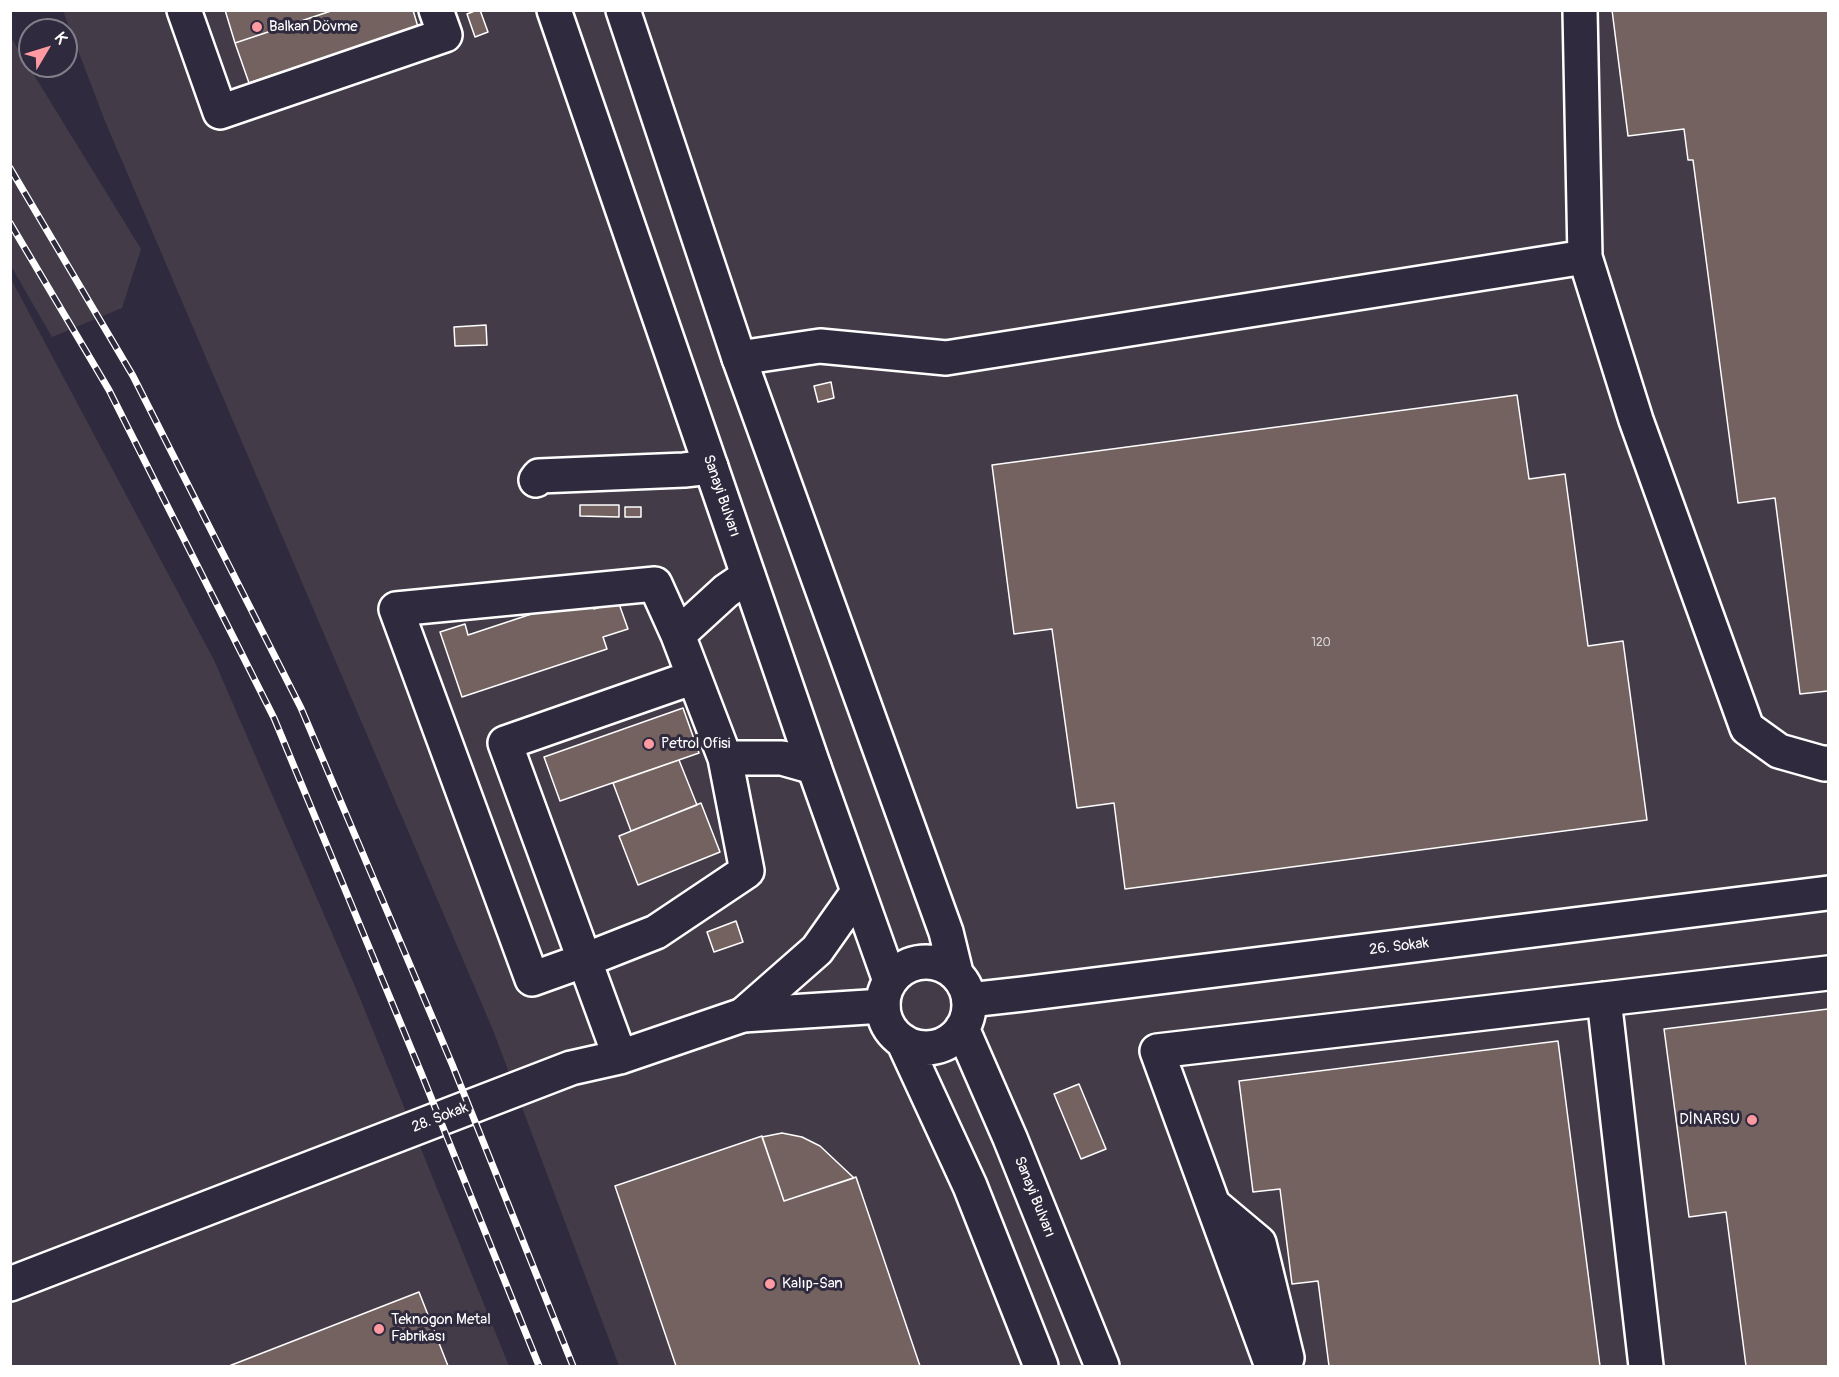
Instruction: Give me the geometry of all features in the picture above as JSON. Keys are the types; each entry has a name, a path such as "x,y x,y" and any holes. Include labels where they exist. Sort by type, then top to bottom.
{"main road":[{"path":"184,10 220,112 445,35 436,10"},
{"name":"Sanayi Bulvarı","path":"554,10 858,892 887,994"},
{"name":"Sanayi Bulvarı","path":"623,10 739,358 946,932 962,1000 1010,1138 1102,1366"},
{"path":"1580,10 1585,257 1636,420 1747,728 1779,751 1828,763"},
{"path":"739,358 820,346 946,358 1585,257"},
{"path":"536,480 538,476 711,467"},
{"path":"678,635 726,591 748,576"},
{"path":"655,584 678,635 725,758 747,871 656,932 532,978 396,609 655,584"},
{"path":"620,1057 505,743 694,676"},
{"path":"725,758 782,758 814,767"},
{"path":"743,1015 817,950 858,892"},
{"name":"26. Sokak","path":"962,1000 1828,892"},
{"path":"929,961 943,965 962,1000 953,1038 928,1048 903,1041 892,1032 886,1020 887,994 900,970 914,963 929,961"},
{"path":"1272,1366 1157,1051 1828,973"},
{"name":"28. Sokak","path":"10,1284 571,1068 620,1057 743,1015 887,994"},
{"path":"1604,999 1646,1366"},
{"path":"903,1041 970,1186 1041,1366"},
{"path":"1213,1205 1259,1243 1289,1366"}],"shaded area":[{"path":"63,11 1828,11 1828,1366 619,1366 493,1030 105,121 78,50 78,18 66,18"},
{"path":"10,36 18,49 18,78 36,78 141,249 122,308 52,337 11,266"},
{"path":"10,277 214,660 357,991 509,1366 11,1366"}],"building":[{"name":"Balkan Dövme","path":"225,10 334,10 235,43"},
{"path":"334,10 413,10 418,27 249,83 235,43"},
{"path":"480,10 488,32 475,37 467,14"},
{"path":"1612,10 1828,10 1828,691 1800,694 1775,498 1738,503 1693,160 1688,160 1684,129 1628,136"},
{"path":"486,325 487,345 455,346 454,327"},
{"path":"831,382 834,398 818,402 814,386"},
{"path":"1517,395 1529,479 1565,474 1588,646 1623,641 1647,820 1125,889 1114,803 1077,808 1052,629 1014,634 992,465"},
{"path":"580,505 619,505 619,517 580,516"},
{"path":"625,507 641,507 641,517 625,517"},
{"path":"589,595 594,609 618,601 628,629 603,637 607,649 462,697 440,632 465,624 468,635"},
{"path":"683,708 699,753 560,801 544,757"},
{"path":"679,760 697,805 631,831 613,783"},
{"path":"701,803 720,852 638,885 619,836"},
{"path":"736,921 743,942 714,952 707,932"},
{"name":"DİNARSU","path":"1828,1009 1828,1366 1746,1366 1726,1212 1689,1217 1664,1029"},
{"path":"1558,1041 1600,1366 1329,1366 1318,1281 1292,1284 1280,1189 1253,1192 1239,1081"},
{"path":"1079,1084 1106,1149 1081,1159 1054,1094"},
{"path":"782,1133 802,1137 820,1146 854,1178 784,1201 762,1137"},
{"name":"Kalıp-San","path":"762,1136 784,1201 856,1177 920,1366 676,1366 615,1186"},
{"name":"Teknogon Metal Fabrikası","path":"419,1292 448,1366 229,1366"}],"railway":[{"path":"10,168 133,376 301,708 452,1064 573,1366"},
{"path":"10,223 109,390 274,718 422,1075 539,1366"}],"place":[{"name":"Balkan Dövme","path":"257,27"},
{"name":"Petrol Ofisi","path":"649,744"},
{"name":"DİNARSU","path":"1752,1120"},
{"name":"Kalıp-San","path":"770,1284"},
{"name":"Teknogon Metal Fabrikası","path":"379,1329"}]}
